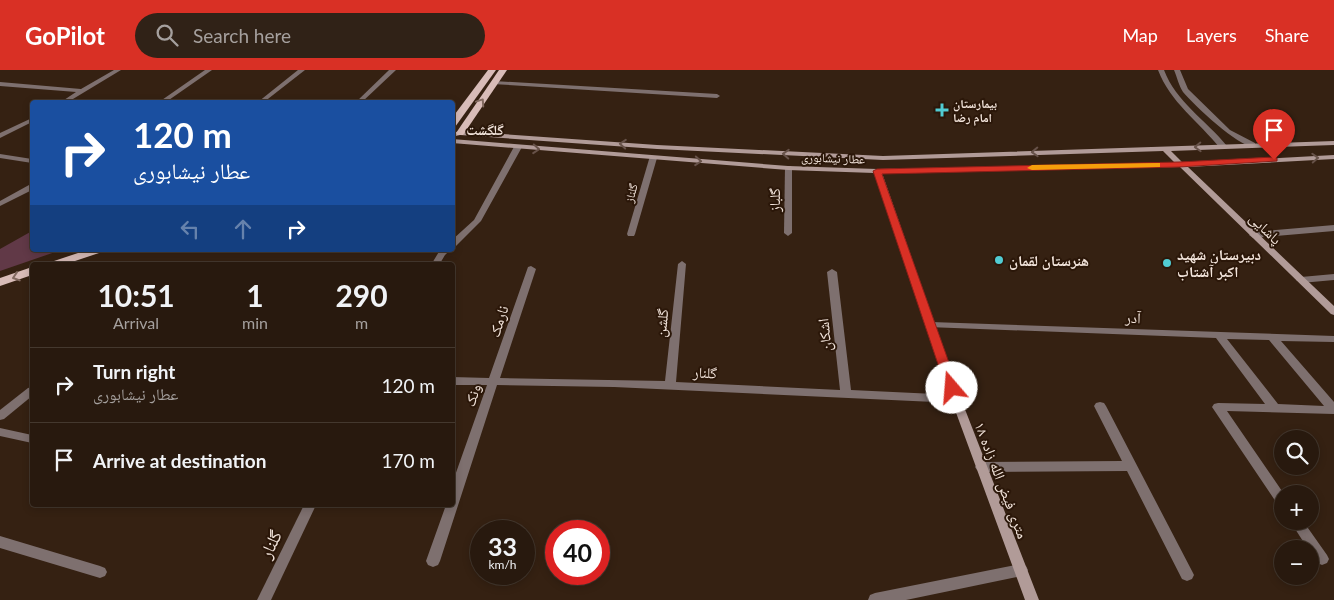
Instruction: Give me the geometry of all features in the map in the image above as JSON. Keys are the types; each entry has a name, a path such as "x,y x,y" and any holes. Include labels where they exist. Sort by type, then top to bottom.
{"main road":[{"path":"455,120 492,70"},
{"path":"455,138 503,70"},
{"name":"عطار نیشابوری","path":"455,139 883,158 1334,143"},
{"name":"عطار نیشابوری","path":"455,139 518,147 653,158 788,168 877,171 1179,164 1334,157"},
{"name":"پاشایی","path":"1164,148 1334,312"},
{"name":"۱۸ متری فیض الله زاده","path":"877,171 956,400 1032,600"},
{"path":"61,262 92,252"},
{"path":"0,282 30,272"}],"street":[{"path":"67,100 118,70"},
{"path":"165,100 209,70"},
{"path":"264,100 302,70"},
{"path":"361,100 393,70"},
{"path":"1223,146 1211,130 1169,89 1161,71 1177,72 1185,90 1228,131 1252,145"},
{"path":"494,83 717,96"},
{"path":"0,84 83,91"},
{"path":"0,136 30,121"},
{"path":"455,242 477,221 518,147"},
{"path":"0,156 30,161"},
{"name":"گلناز","path":"631,234 653,158"},
{"name":"گلباز","path":"788,168 788,233"},
{"path":"0,204 30,188"},
{"path":"1253,235 1334,228"},
{"name":"گلشن","path":"670,386 682,264"},
{"name":"نارمک","path":"494,382 531,269"},
{"name":"اشکان","path":"832,272 846,394"},
{"path":"1301,280 1334,277"},
{"name":"آدر","path":"931,325 1334,338"},
{"path":"1219,335 1275,409"},
{"path":"1271,336 1334,410"},
{"name":"گلنار","path":"455,381 670,386 956,400"},
{"name":"ونک","path":"455,496 494,382"},
{"path":"0,416 30,393"},
{"path":"1100,406 1187,575"},
{"path":"1274,489 1218,407 1334,410"},
{"path":"0,432 30,439"},
{"path":"981,467 1131,466"},
{"name":"گلنار","path":"264,600 309,507"},
{"name":"ونک","path":"433,561 451,507"},
{"path":"1302,530 1322,559"},
{"path":"0,542 100,572"},
{"path":"874,600 1021,570"}],"shaded area":[{"path":"30,232 30,252 55,252 0,271 0,249"}],"slow traffic":[{"path":"1032,168 1157,165"}],"place":[{"name":"بیمارستان امام رضا","path":"942,110"},
{"name":"هنرستان لقمان","path":"999,260"},
{"name":"دبیرستان شهید اکبر آشتاب","path":"1167,263"}],"district":[{"name":"گلگشت","path":"485,129"}],"route":[{"path":"952,388 877,171 1274,160"}]}
